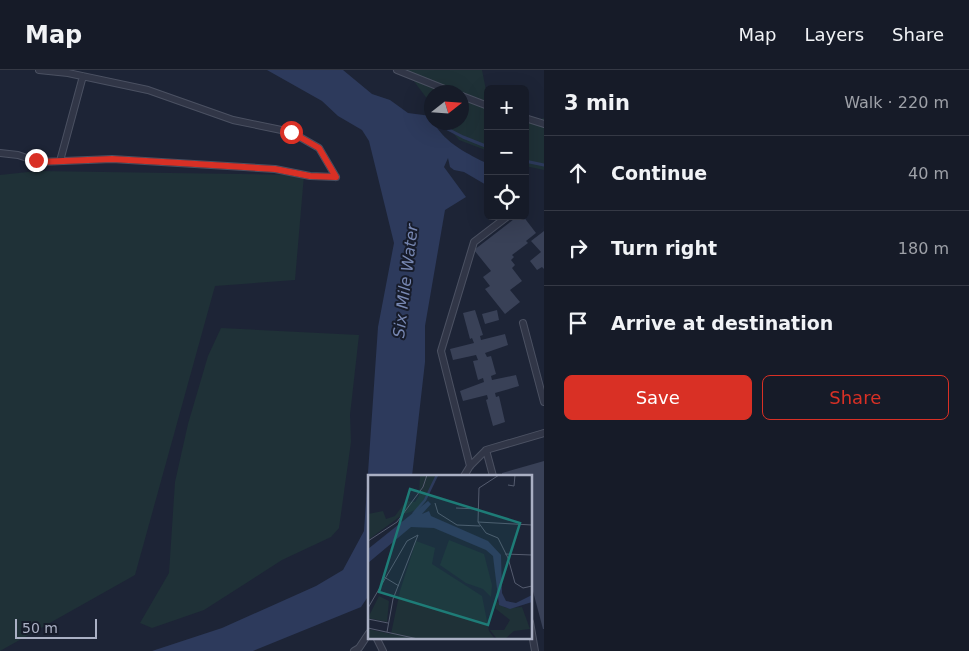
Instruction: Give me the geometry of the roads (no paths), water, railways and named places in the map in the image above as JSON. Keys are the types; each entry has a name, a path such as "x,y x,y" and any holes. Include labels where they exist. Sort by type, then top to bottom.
{"lane":[{"path":"0,153 18,154 39,162 112,159 275,169 310,176 336,177 319,148 291,132 233,120 148,90 68,73 39,70"},
{"path":"397,70 434,85"},
{"path":"60,161 83,76"},
{"path":"469,99 484,104"},
{"path":"529,119 544,124"},
{"path":"470,466 441,350 474,242 503,220"},
{"path":"523,323 544,402"},
{"path":"465,475 470,466 486,450 544,433"},
{"path":"486,450 493,475"},
{"path":"532,632 536,651"},
{"path":"354,651 359,648 368,634"},
{"path":"376,638 383,651"}],"water":[{"name":"Six Mile Water","path":"267,70 343,70 372,94 390,100 408,113 424,115 424,130 439,130 465,152 484,162 484,184 464,172 454,170 450,167 448,158 444,167 466,197 445,210 425,326 425,362 412,475 368,475 368,596 361,607 253,651 152,651 222,628 316,586 343,570 364,531 378,327 394,243 369,141 362,130 338,116 322,101"}],"waterway":[{"path":"449,130 484,145"},
{"path":"529,162 544,165"}]}
